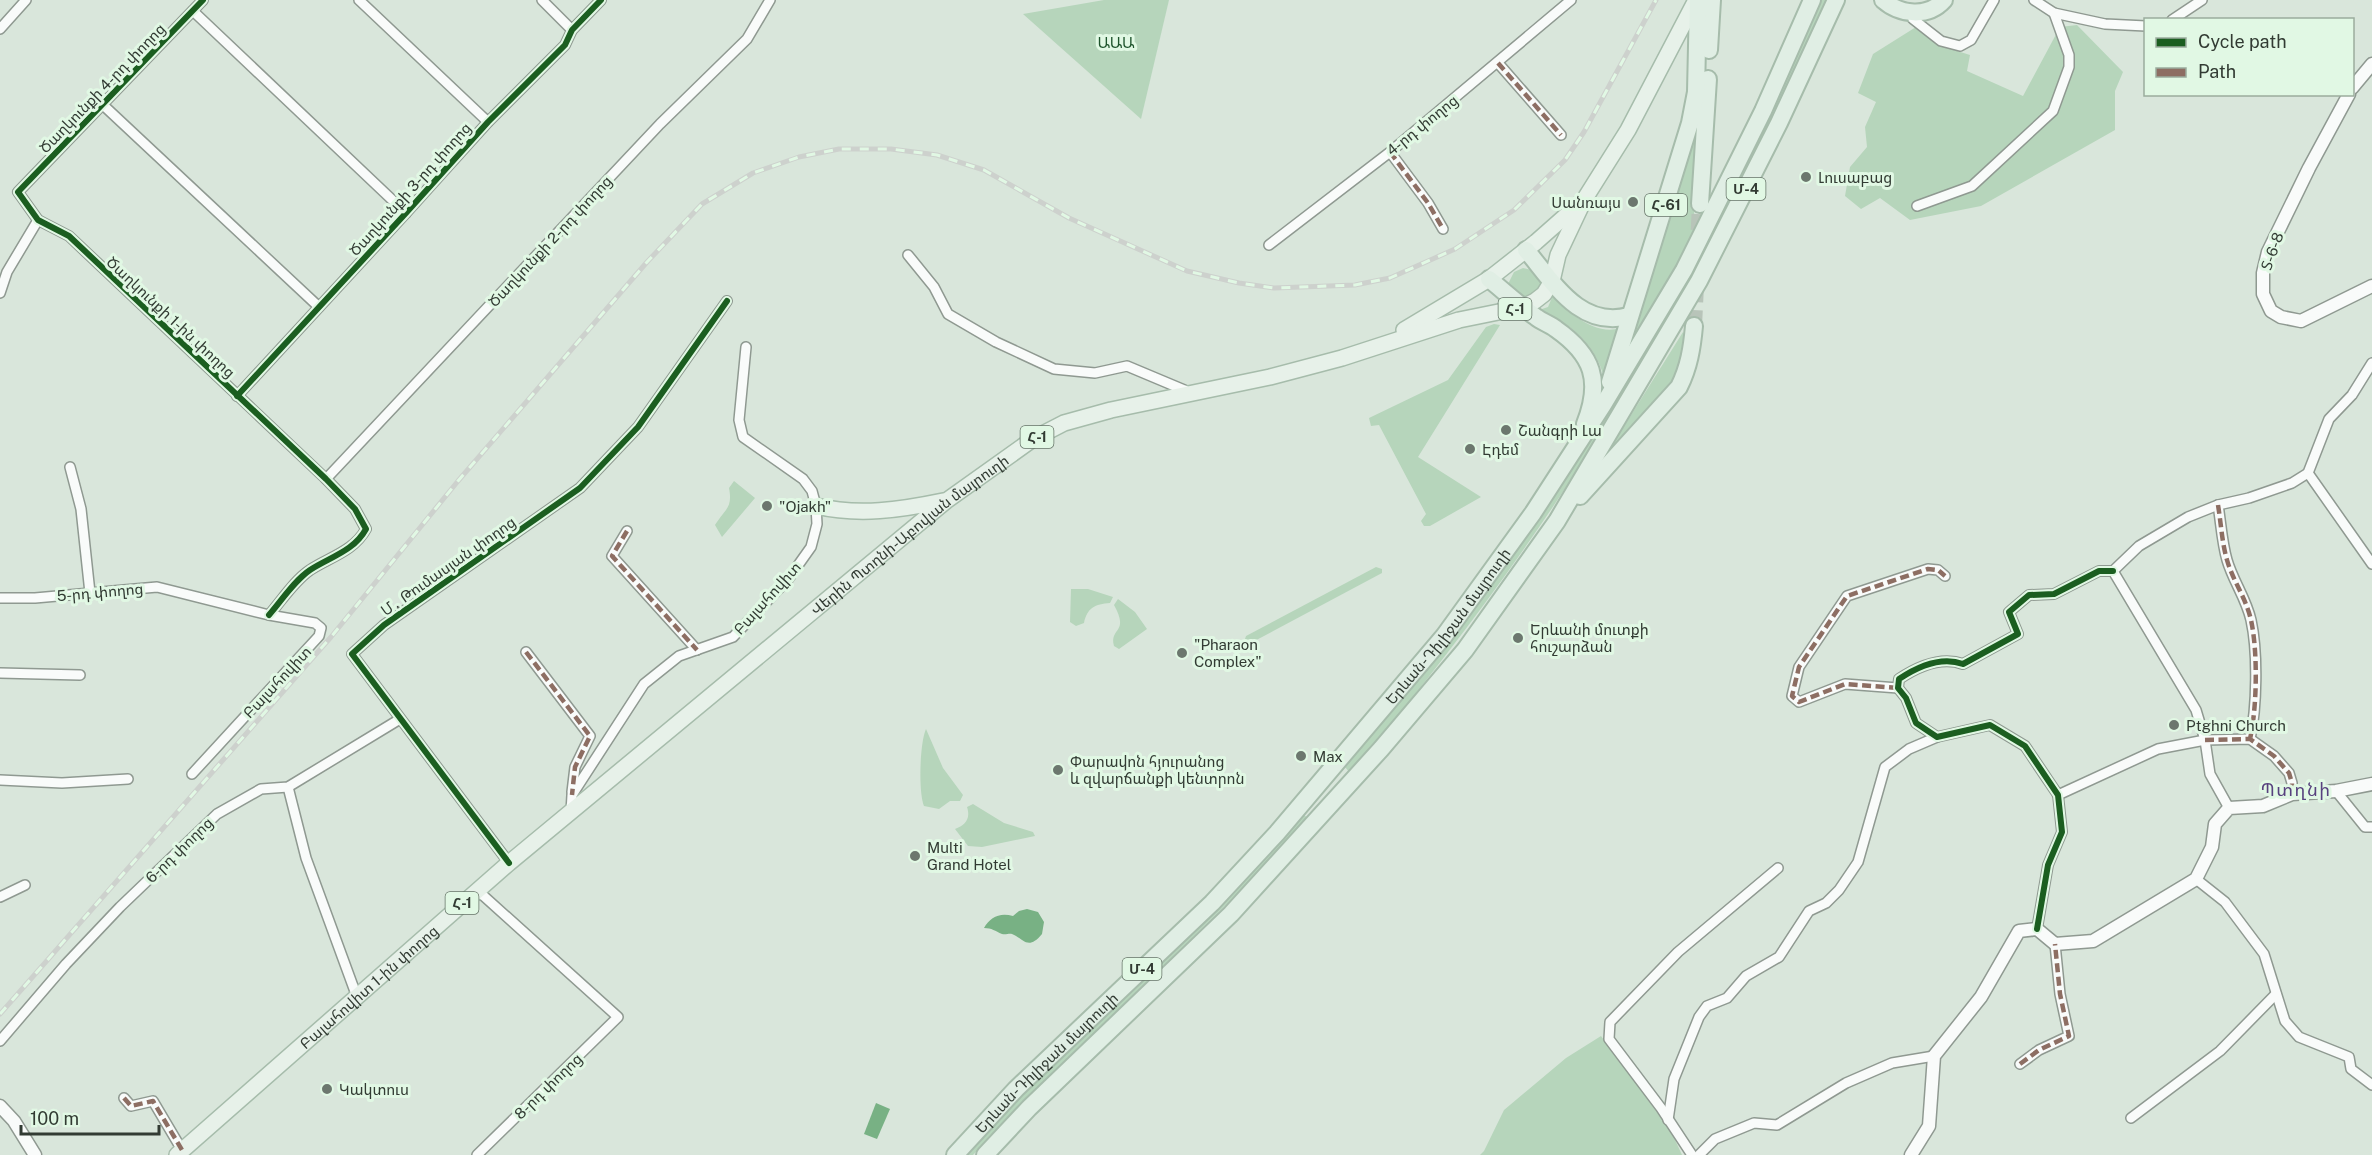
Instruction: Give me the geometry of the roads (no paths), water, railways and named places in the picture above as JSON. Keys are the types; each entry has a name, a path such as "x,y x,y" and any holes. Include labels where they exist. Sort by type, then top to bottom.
{"highway":[{"name":"Հ-61","path":"1603,405 1690,123 1696,92 1697,0"},
{"name":"Հ-61","path":"1700,204 1712,0"},
{"name":"Երևան-Դիլիջան մայրուղի","path":"955,1155 1016,1089 1212,903 1277,833 1444,636 1533,513 1603,405 1684,270 1763,111 1812,0"},
{"name":"Երևան-Դիլիջան մայրուղի","path":"986,1155 1029,1108 1231,914 1294,847 1465,650 1557,521 1699,281 1779,123 1836,0"},
{"path":"1883,0 1901,12 1916,13 1931,9 1944,0"},
{"path":"1526,250 1571,302 1590,316 1610,320 1629,316"},
{"path":"1489,279 1537,319 1555,328 1588,361 1594,386 1586,420 1576,445"},
{"path":"1557,521 1679,387 1691,356 1694,326"}],"main road":[{"name":"Վերին Պտղնի-Աբովյան մայրուղի","path":"755,660 946,501 1033,439 1064,423 1111,410 1321,363 1459,320 1524,307 1544,294 1552,281 1558,255 1584,200 1628,130 1697,0"},
{"name":"Վերին Պտղնի-Աբովյան մայրուղի","path":"1384,343 1489,279 1584,200"},
{"path":"816,506 835,511 877,511 946,501"},
{"name":"Բալահովիտ 1-ին փողոց","path":"179,1153 477,890 755,660"}],"street":[{"path":"0,29 26,0"},
{"name":"Ծաղկունքի 4-րդ փողոց","path":"38,220 18,192 203,0"},
{"path":"359,0 488,122"},
{"path":"543,0 572,30"},
{"name":"Ծաղկունքի 3-րդ փողոց","path":"237,396 488,122 565,45 572,30 601,0"},
{"name":"Ծաղկունքի 2-րդ փողոց","path":"326,479 660,124 747,39 770,0"},
{"name":"4-րդ փողոց","path":"1269,245 1390,152 1571,0"},
{"path":"1916,13 1913,19 1941,41 1960,46 1971,40 1994,0"},
{"path":"2034,0 2054,13 2105,24 2144,26"},
{"path":"2175,18 2202,0"},
{"path":"193,11 406,213"},
{"path":"1917,206 1972,186 2053,111 2069,68 2069,56 2054,13"},
{"path":"1498,63 1561,135"},
{"path":"2354,86 2372,64"},
{"name":"Տ-6-8","path":"2348,96 2309,168 2268,252 2263,273 2263,294 2271,311 2281,317 2301,321 2372,286"},
{"path":"102,104 319,307"},
{"path":"1390,152 1428,203 1443,229"},
{"path":"0,293 7,272 38,220"},
{"name":"Ծաղկունքի 1-ին փողոց","path":"38,220 69,236 326,479 360,515 366,529 360,541 309,570 269,615"},
{"path":"908,255 934,287 948,314 996,342 1054,369 1095,373 1127,366 1192,393"},
{"name":"Մ․ Թումասյան փողոց","path":"509,863 352,654 384,625 580,488 638,427 727,301"},
{"name":"Բալահովիտ","path":"571,812 572,795 644,684 679,656 733,637 789,578 811,547 817,524 812,492 803,479 743,437 739,420 746,347"},
{"path":"1937,737 1917,723 1906,698 1898,688 1899,679 1918,667 1954,661 1963,664 2018,634 2009,612 2029,595 2054,594 2099,570 2113,571 2139,546 2188,517 2218,505 2292,483 2308,473 2329,419 2352,395 2372,363"},
{"path":"70,467 81,509 90,593"},
{"path":"2308,473 2372,564"},
{"path":"2218,505 2227,560 2245,600 2251,622 2255,686 2250,739"},
{"path":"627,531 612,556 697,650"},
{"path":"1898,688 1845,684 1799,702 1792,696 1799,667 1847,597 1928,569 1938,570 1945,576"},
{"path":"2113,571 2196,710 2205,740 2210,774 2229,808"},
{"name":"5-րդ փողոց","path":"0,598 35,598 157,587 269,615"},
{"name":"Բալահովիտ","path":"192,774 319,636 321,628 315,623 269,615"},
{"path":"526,652 590,736 575,767 572,795"},
{"path":"0,673 80,675"},
{"name":"6-րդ փողոց","path":"0,1041 66,964 120,907 217,814 261,789 288,787 400,718"},
{"path":"1668,1120 1674,1079 1699,1017 1707,1006 1726,998 1746,976 1779,957 1809,911 1826,903 1839,890 1858,862 1885,767 1909,749 1937,737 1990,725 2025,746 2058,795 2062,832 2048,865 2037,929"},
{"path":"2058,795 2158,749 2205,740 2250,739 2274,756 2289,773 2292,794"},
{"path":"0,780 62,783 128,779"},
{"path":"1911,1155 1929,1126 1934,1056 1981,997 2019,931 2037,929 2055,944 2092,941 2196,879 2212,847 2215,824 2229,808 2263,806 2292,794 2336,791 2372,784"},
{"path":"288,787 306,858 357,997"},
{"path":"2336,791 2365,827 2372,828"},
{"path":"1692,1155 1609,1039 1610,1022 1678,952 1778,868"},
{"path":"2196,879 2225,902 2264,954 2285,1021 2299,1037 2349,1057 2351,1069 2372,1085"},
{"path":"0,897 25,885"},
{"name":"8-րդ փողոց","path":"477,890 618,1017 477,1155"},
{"path":"2020,1064 2038,1050 2069,1036 2060,994 2055,944"},
{"path":"2131,1118 2220,1051 2276,994"},
{"path":"1699,1155 1715,1139 1754,1123 1777,1125 1845,1083 1892,1063 1934,1056"},
{"path":"124,1098 131,1106 153,1101 179,1153"},
{"path":"0,1106 14,1121 35,1155"}],"tunnel":[{"path":"1694,326 1700,204"}],"railway":[{"path":"0,1014 331,637 458,481 647,262 702,204 753,173 799,157 839,149 891,149 937,155 984,170 1069,218 1187,271 1239,283 1274,288 1355,285 1390,278 1455,249 1514,210 1565,160 1584,132 1656,0"}],"place":[{"name":"Լուսաբաց","path":"1806,177"},
{"name":"Սանռայս","path":"1633,202"},
{"name":"Շանգրի Լա","path":"1506,430"},
{"name":"Էդեմ","path":"1470,449"},
{"name":"\"Ojakh\"","path":"767,506"},
{"name":"Երևանի մուտքի հուշարձան","path":"1518,638"},
{"name":"\"Pharaon Complex\"","path":"1182,653"},
{"name":"Ptghni Church","path":"2174,725"},
{"name":"Max","path":"1301,756"},
{"name":"Փարավոն հյուրանոց և զվարճանքի կենտրոն","path":"1058,770"},
{"name":"Multi Grand Hotel","path":"915,856"},
{"name":"Կակտուս","path":"327,1089"}],"district":[{"name":"Պտղնի","path":"2296,789"}],"park label":[{"name":"ԱԱԱ","path":"1116,42"}]}
